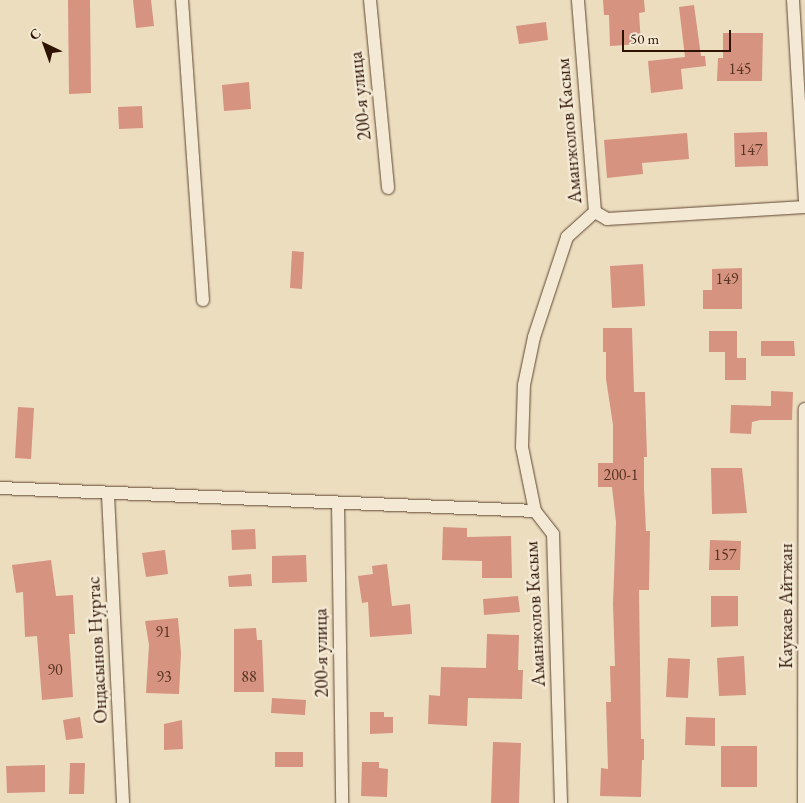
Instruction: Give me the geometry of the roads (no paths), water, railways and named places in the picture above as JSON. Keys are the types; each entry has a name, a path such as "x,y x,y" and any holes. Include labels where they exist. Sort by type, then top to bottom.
{"street":[{"path":"182,0 203,300"},
{"name":"200-я улица","path":"370,0 388,188"},
{"name":"Аманжолов Касым","path":"561,803 553,534 535,511 522,447 524,385 534,337 567,237 595,212 578,0"},
{"path":"794,0 805,200"},
{"path":"595,212 607,219 805,207"},
{"name":"Каукаев Айтжан","path":"804,803 805,408"},
{"path":"0,488 108,495 535,511"},
{"name":"Ондасынов Нуртас","path":"108,495 122,803"},
{"name":"200-я улица","path":"338,503 342,803"}]}
